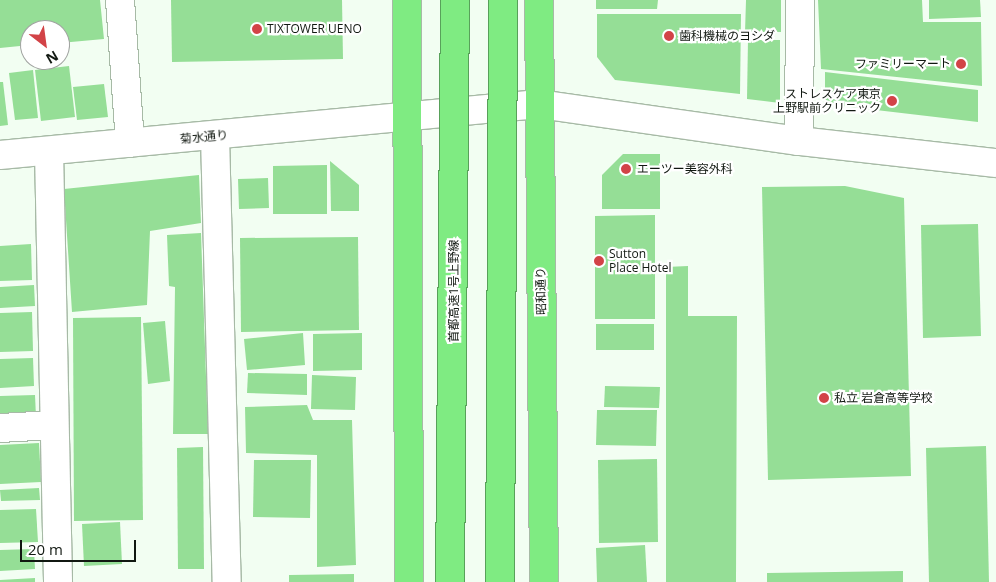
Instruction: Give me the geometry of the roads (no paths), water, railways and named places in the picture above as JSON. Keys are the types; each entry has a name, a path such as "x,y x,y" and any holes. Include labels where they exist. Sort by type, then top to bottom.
{"highway":[{"path":"407,0 409,582"},
{"name":"首都高速1号上野線","path":"450,582 455,0"},
{"path":"500,582 503,0"},
{"name":"昭和通り","path":"539,0 544,582"}],"street":[{"path":"120,0 130,143"},
{"path":"799,141 800,0"},
{"name":"菊水通り","path":"0,155 407,118 539,104 799,141 996,163"},
{"path":"215,136 227,582"},
{"path":"49,151 53,425 58,582"},
{"path":"0,428 53,425"}],"place":[{"name":"TIXTOWER UENO","path":"257,29"},
{"name":"歯科機械のヨシダ","path":"669,36"},
{"name":"ファミリーマート","path":"961,64"},
{"name":"ストレスケア東京 上野駅前クリニック","path":"892,101"},
{"name":"エーツー美容外科","path":"626,169"},
{"name":"Sutton Place Hotel","path":"599,261"},
{"name":"私立 岩倉高等学校","path":"824,398"}]}
